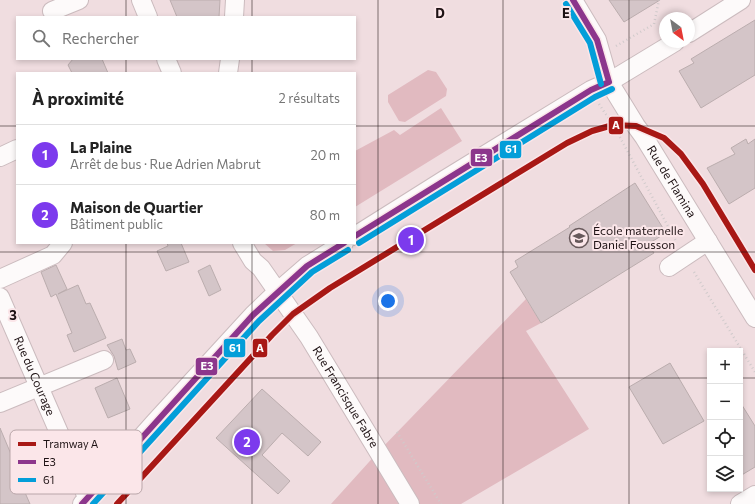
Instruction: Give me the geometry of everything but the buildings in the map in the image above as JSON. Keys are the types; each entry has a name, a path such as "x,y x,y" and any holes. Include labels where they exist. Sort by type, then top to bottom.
{"street":[{"path":"52,11 79,0"},
{"path":"141,0 148,16"},
{"path":"234,16 235,0"},
{"name":"Rue de Flamina","path":"573,0 597,40 609,82 755,318"},
{"path":"695,29 741,0"},
{"path":"356,235 591,90 609,82 665,48"},
{"path":"166,60 172,72"},
{"path":"228,72 230,60"},
{"path":"0,157 16,149"},
{"path":"669,267 708,241"},
{"path":"0,279 53,255 62,244"},
{"name":"Rue Francisque Fabre","path":"243,244 253,261 261,268 309,337 410,504"},
{"path":"142,437 253,315 307,266 342,244"},
{"name":"Rue du Courage","path":"0,297 57,430"},
{"path":"0,403 104,360"},
{"path":"87,502 94,494"},
{"path":"740,504 755,495"}],"path":[{"path":"618,44 654,24 659,0"},
{"name":"Rue de Flamina","path":"598,102 615,129 684,256 755,372"},
{"path":"397,432 441,504"}],"shaded area":[{"path":"428,70 436,72 447,89 446,96 405,122 399,121 388,102 388,95"},
{"path":"441,108 462,141 356,206 356,150 394,130 400,135"},
{"path":"265,244 295,244 285,250 273,251"},
{"path":"526,299 541,323 526,331 589,429 461,504 331,504 378,452"}],"tram line":[{"name":"A","path":"142,477 293,314 330,288 567,143 592,131 613,125 636,126 664,138 681,154 703,184 755,270"},
{"name":"A","path":"117,504 126,494"}],"transit line":[{"name":"E3","path":"573,0 597,40 609,82"},
{"name":"61","path":"566,4 590,43 601,84"},
{"name":"E3","path":"356,235 591,90 609,82"},
{"name":"61","path":"359,243 595,97 612,89"},
{"name":"E3","path":"142,438 253,315 307,266 342,244"},
{"name":"61","path":"142,450 259,321 312,272 348,250"},
{"name":"E3","path":"82,504 91,494"},
{"name":"61","path":"93,504 102,494"}],"place":[{"name":"École maternelle Daniel Fousson","path":"579,238"},
{"name":"La Plaine","path":"411,240"},
{"name":"Maison de Quartier","path":"247,442"}]}
